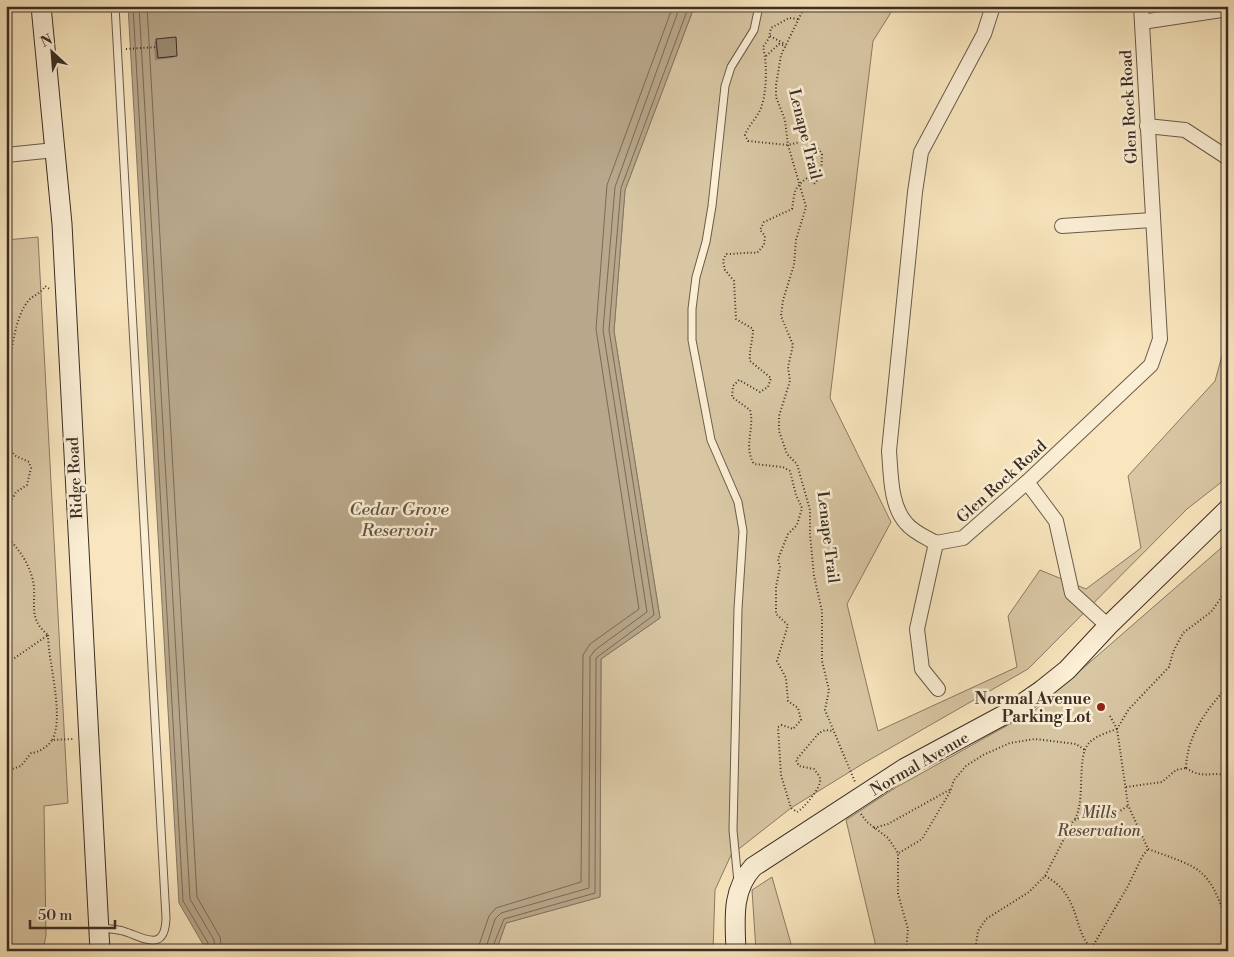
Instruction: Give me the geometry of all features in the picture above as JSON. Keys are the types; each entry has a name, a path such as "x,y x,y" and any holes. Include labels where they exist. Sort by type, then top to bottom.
{"main road":[{"name":"Ridge Road","path":"41,6 62,224 100,951"},
{"name":"Normal Avenue","path":"738,889 753,867 905,768 1013,710 1067,670 1108,626 1228,509"},
{"path":"736,951 735,904 738,889"}],"street":[{"path":"938,689 922,669 917,629 936,543 907,525 898,509 892,483 889,451 914,202 921,152 984,34 994,6"},
{"name":"Glen Rock Road","path":"936,543 963,538 1027,482 1151,365 1160,339 1141,6"},
{"path":"1142,22 1228,9"},
{"path":"1147,126 1185,130 1228,158"},
{"path":"6,155 55,150"},
{"path":"1062,226 1152,220"},
{"path":"1027,482 1056,522 1072,593 1108,626"}],"lane":[{"path":"98,927 123,931 150,941 158,939 164,933 166,918 115,6"},
{"path":"738,889 733,830 738,609 743,531 738,502 710,440 692,340 692,308 696,277 706,242 712,206 725,86 735,60 754,30 759,6"}],"path":[{"name":"Lenape Trail","path":"805,6 780,61 776,97 785,120 788,145 806,207 796,240 794,265 782,300 781,316 793,345 788,367 790,381 779,416 779,431 787,454 797,464 810,510 814,576 822,611 822,661 829,690 825,710 853,776 861,814 874,828 888,838 898,853"},
{"path":"798,19 789,18 771,28 770,36 763,47 766,56 762,105 745,136 748,141 788,145 804,141 814,143 822,154 823,168 819,182 814,184 807,178 794,191 792,209 764,222 760,230 765,236 761,249 757,253 748,252 742,256 726,254 723,261 725,270 734,281 736,319 753,329 752,343 749,350 750,360 771,378 768,387 760,392 739,380 733,386 733,400 750,410 752,418 748,441 749,456 754,464 783,467 790,471 796,495 802,508 797,524 788,534 778,559 780,567 776,588 776,614 788,625 777,661 786,678 788,701 798,708 801,720 793,729 782,725 778,727 781,775 791,808 797,812 806,806 820,785 820,779 814,769 799,766 796,760 819,733 825,730 833,731"},
{"path":"770,36 786,46"},
{"path":"766,56 780,44 786,46"},
{"path":"117,49 156,47"},
{"path":"6,372 17,324 29,301 41,293 45,286 65,301"},
{"path":"6,432 9,434 7,442 14,455 29,462 31,468 27,484 16,492 6,511"},
{"path":"6,533 18,547 33,578 33,608 39,627 48,635 57,709 56,734 50,744 36,753 31,753 21,766 6,771"},
{"path":"975,951 978,931 986,919 1029,892 1045,876 1080,809 1085,750 1089,742 1117,729 1129,709 1169,667 1173,652 1183,633 1211,612 1228,588"},
{"path":"6,664 48,635"},
{"path":"1186,768 1186,754 1198,723 1212,703 1228,686"},
{"path":"1110,716 1117,729 1128,805 1148,849 1198,869 1207,877 1214,885 1228,924"},
{"path":"52,740 88,738"},
{"path":"906,951 908,930 898,894 898,853 922,839 927,833 954,780 966,766 1010,743 1035,738 1076,744 1085,750"},
{"path":"1125,788 1162,782 1176,770 1186,768 1195,774 1205,776 1222,774 1228,777"},
{"path":"874,828 888,824 951,789"},
{"path":"1073,821 1091,812 1116,814 1128,805"},
{"path":"1090,949 1148,849"},
{"path":"1045,876 1064,890 1074,906 1082,934 1090,949 1096,951"}],"green space":[{"path":"690,6 895,6 873,41 830,398 891,522 847,604 878,731 1017,667 1008,616 1040,570 1086,589 1141,548 1128,476 1215,381 1228,334 1228,477 1187,509 1028,669 864,763 791,808 731,855 715,890 713,951 496,951 506,923 600,897 601,659 660,618 614,331 625,190 693,10"},
{"path":"38,237 68,803 44,806 46,935 43,951 6,951 6,240"},
{"name":"Mills Reservation","path":"1228,542 1228,951 877,951 846,820 895,788 1035,710"},
{"path":"772,877 793,951 756,951 752,890"}],"water":[{"name":"Cedar Grove Reservoir","path":"128,6 690,6 693,10 625,190 614,331 660,618 601,659 600,897 506,923 496,951 204,951 204,946 179,903"}],"building":[{"path":"176,37 177,56 158,58 156,39"}],"place":[{"name":"Normal Avenue Parking Lot","path":"1101,707"}]}
